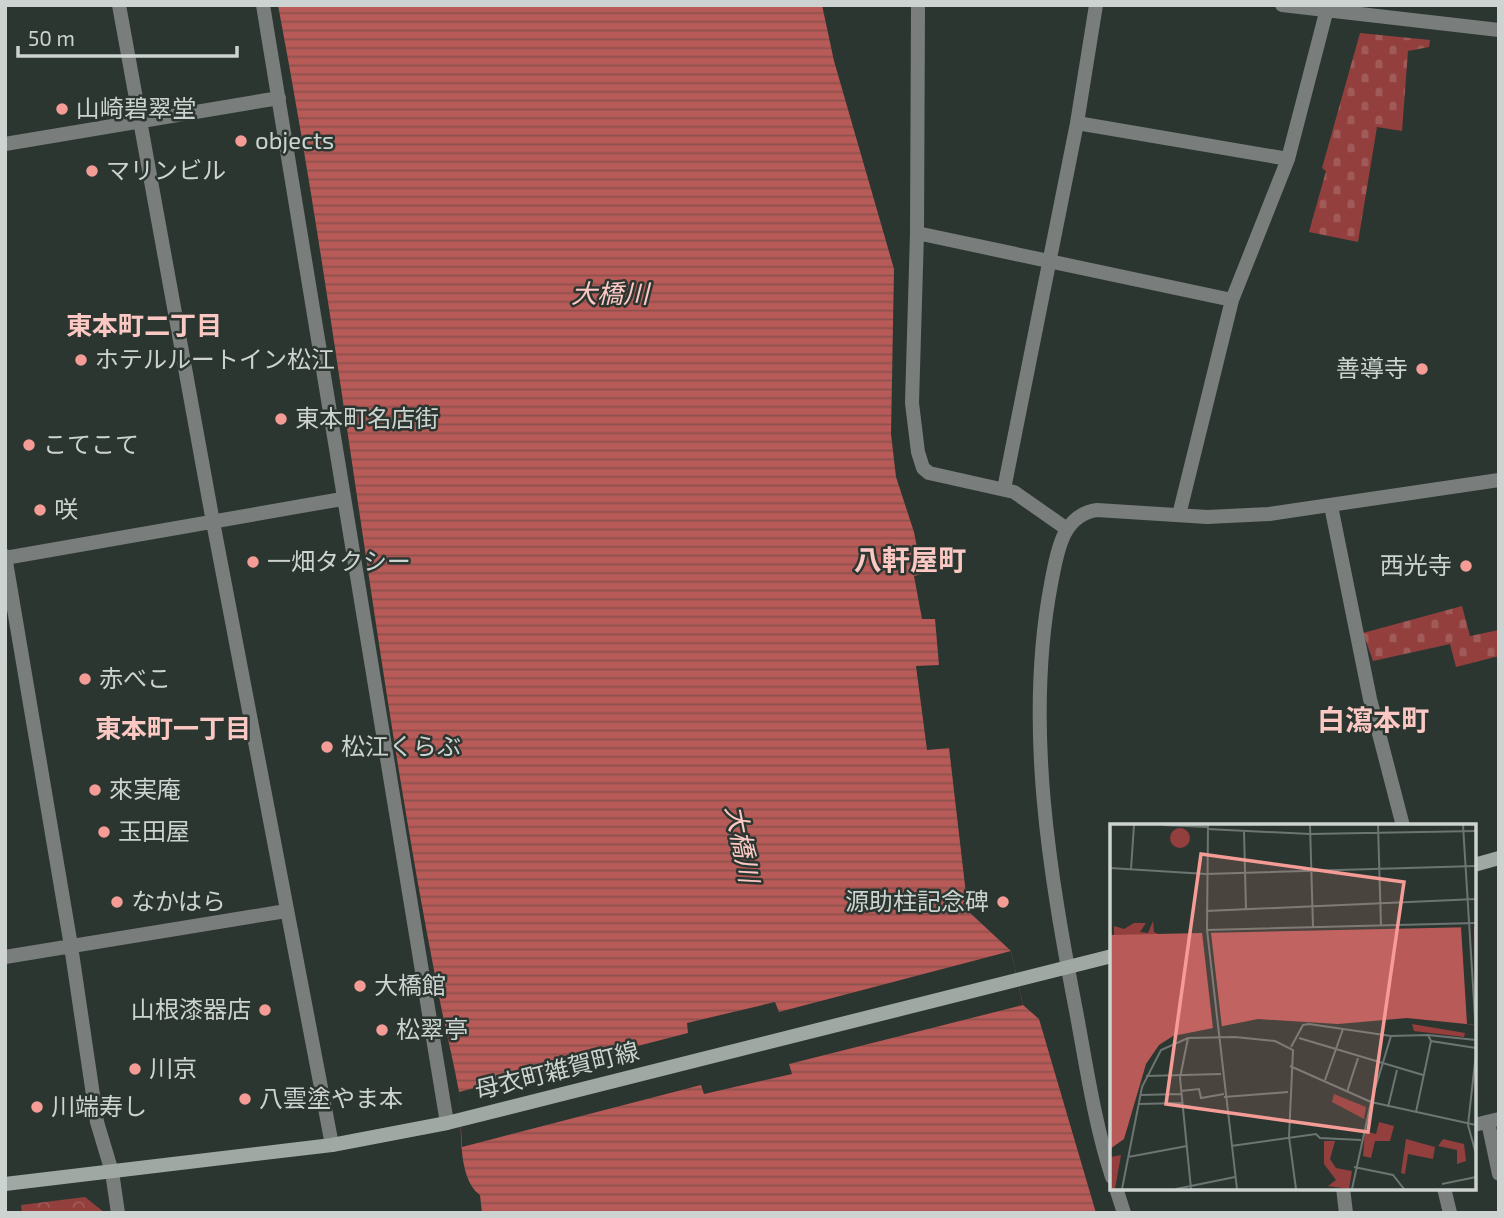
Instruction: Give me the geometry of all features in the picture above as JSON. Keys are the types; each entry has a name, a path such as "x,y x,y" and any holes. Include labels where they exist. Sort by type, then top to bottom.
{"main road":[{"path":"1476,864 1499,858"},
{"name":"母衣町雑賀町線","path":"5,1184 332,1144 447,1123 1110,956"}],"street":[{"path":"118,5 286,911 332,1144"},
{"path":"263,5 342,499 447,1123"},
{"path":"918,5 917,233 912,403 920,461 929,473 1004,489 1026,498 1067,529"},
{"path":"1004,489 1077,123 1096,5"},
{"path":"1282,5 1499,30"},
{"path":"1179,515 1232,300 1288,159 1327,9"},
{"path":"5,144 279,98"},
{"path":"1077,123 1288,159"},
{"path":"917,233 1232,300"},
{"path":"1110,1165 1067,966 1042,776 1040,697 1049,596 1067,529 1080,513 1097,510 1207,517 1269,514 1499,480"},
{"path":"118,1213 112,1172 97,1122 71,946 5,557 342,499"},
{"path":"1331,506 1367,686 1402,824"},
{"path":"5,957 286,911"},
{"path":"1487,1122 1499,1174"},
{"path":"1117,1190 1124,1213"},
{"path":"1343,1190 1346,1213"},
{"path":"1444,1190 1450,1213"}],"green space":[{"path":"1360,33 1430,40 1429,47 1408,51 1402,131 1377,127 1358,242 1309,232 1326,171 1322,168"},
{"path":"1462,606 1470,636 1499,630 1499,656 1456,667 1450,644 1373,661 1363,633"},
{"path":"85,1197 105,1213 22,1213 21,1205"}],"water":[{"name":"大橋川","path":"278,5 822,5 834,61 894,269 891,434 896,477 914,532 922,574 914,576 922,619 935,619 939,665 916,666 927,750 949,748 968,911 1011,951 1023,1005 1039,1019 1096,1213 482,1213 480,1195 472,1187 463,1162 459,1092 415,868 320,251"}],"pier":[{"path":"1011,951 1023,1005 789,1064 792,1074 704,1094 701,1085 462,1147 459,1092 688,1033 687,1023 775,1002 779,1012"}],"place":[{"name":"山崎碧翠堂","path":"62,109"},
{"name":"objects","path":"241,141"},
{"name":"マリンビル","path":"92,171"},
{"name":"ホテルルートイン松江","path":"81,360"},
{"name":"善導寺","path":"1422,369"},
{"name":"東本町名店街","path":"281,419"},
{"name":"こてこて","path":"29,445"},
{"name":"咲","path":"40,510"},
{"name":"一畑タクシー","path":"253,562"},
{"name":"西光寺","path":"1466,566"},
{"name":"赤べこ","path":"85,679"},
{"name":"松江くらぶ","path":"327,747"},
{"name":"來実庵","path":"95,790"},
{"name":"玉田屋","path":"104,832"},
{"name":"なかはら","path":"117,902"},
{"name":"源助柱記念碑","path":"1003,902"},
{"name":"大橋館","path":"360,986"},
{"name":"山根漆器店","path":"265,1010"},
{"name":"松翠亭","path":"382,1030"},
{"name":"川京","path":"135,1069"},
{"name":"八雲塗やま本","path":"245,1099"},
{"name":"川端寿し","path":"37,1107"}],"district":[{"name":"東本町二丁目","path":"144,326"},
{"name":"八軒屋町","path":"910,560"},
{"name":"白瀉本町","path":"1373,720"},
{"name":"東本町一丁目","path":"173,729"}]}
